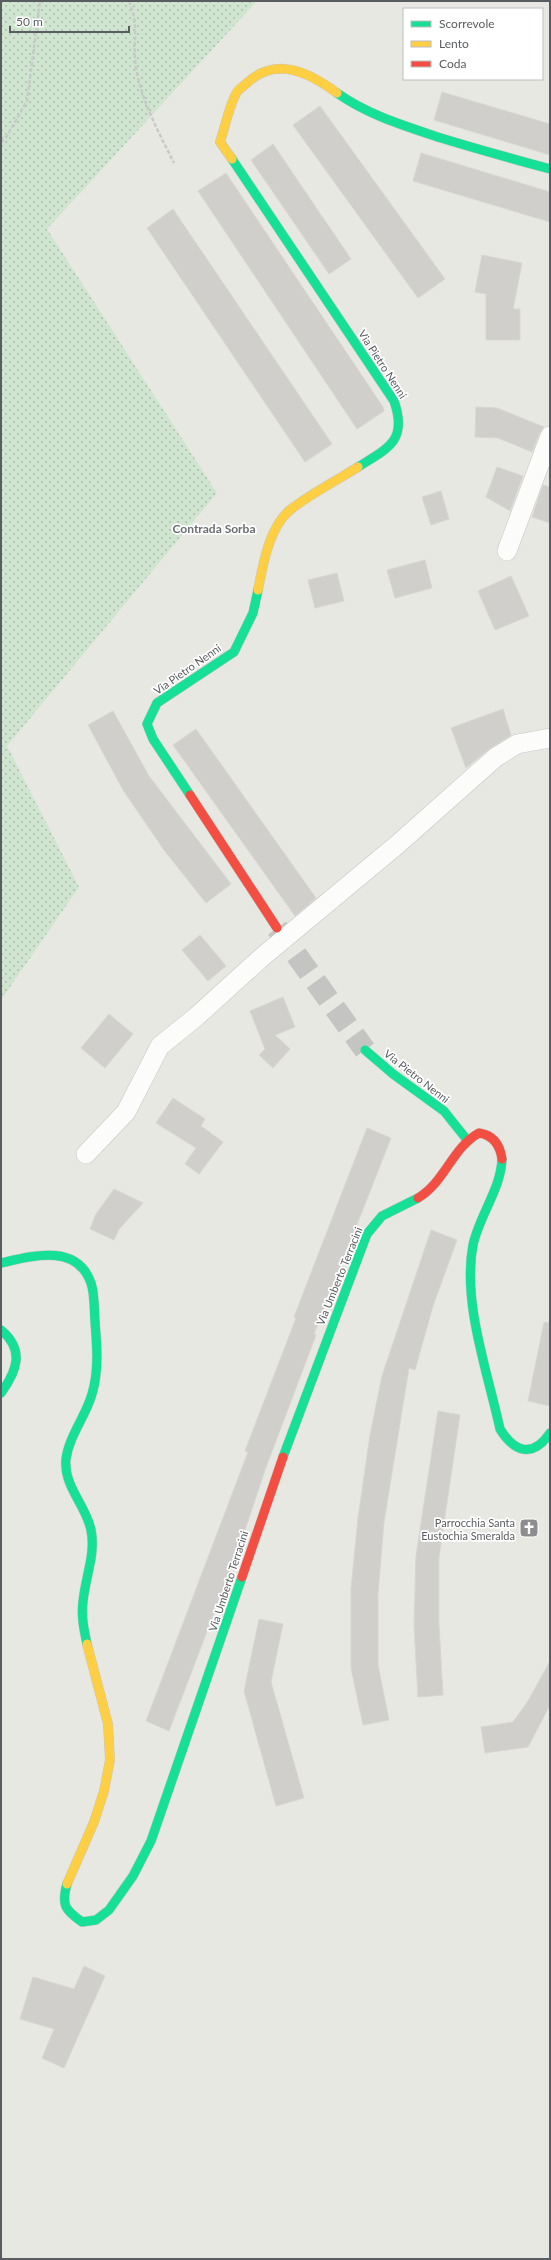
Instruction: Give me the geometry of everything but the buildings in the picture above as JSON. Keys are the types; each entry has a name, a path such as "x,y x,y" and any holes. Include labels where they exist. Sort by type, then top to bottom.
{"street":[{"name":"Via Pietro Nenni","path":"277,928 153,739 147,724 158,703 234,652 253,614 264,561 273,534 289,511 390,447 398,435 400,416 394,401 220,142 237,92 254,77 272,69 295,70 317,78 350,102 397,124 492,154 550,169"},
{"path":"507,551 550,436"},
{"path":"86,1154 126,1112 160,1046 168,1038 197,1016 261,958 398,844 496,757 517,744 550,738"},
{"name":"Via Pietro Nenni","path":"366,1050 393,1074 444,1111 468,1141"},
{"name":"Via Umberto Terracini","path":"1,1263 36,1256 66,1256 83,1268 88,1275 92,1289 96,1334 95,1386 89,1406 68,1452 66,1464 70,1481 88,1520 92,1537 92,1552 85,1580 82,1614 88,1653 108,1730 110,1757 96,1815 65,1889 65,1906 72,1916 89,1921 101,1918 110,1911 123,1894 156,1829 187,1744 276,1475 367,1234 378,1218 384,1213 420,1196 431,1188 468,1141 479,1133 489,1134 502,1155 500,1170 475,1237 471,1276 475,1310 500,1429 511,1445 527,1450 541,1445 550,1433"},
{"path":"1,1330 7,1335 14,1346 17,1361 12,1376 1,1393"}],"path":[{"path":"1,142 7,136 28,101 40,1"},
{"path":"128,1 137,32 136,68 148,108 174,163"}],"green space":[{"path":"1,1 257,1 47,229 217,493 7,746 79,887 1,1000"}],"tunnel":[{"path":"277,928 365,1050"}],"traffic: fast":[{"path":"337,93 361,108 400,124 441,138 550,169"},
{"path":"232,159 394,401 398,415 397,434 386,448 358,467"},
{"path":"190,795 153,739 147,724 157,703 234,652 253,613 258,590"},
{"path":"365,1050 393,1074 444,1111 468,1141"},
{"path":"502,1159 498,1181 476,1234 473,1245 471,1290 478,1337 500,1429 512,1443 524,1449 531,1449 537,1446 544,1441 550,1433"},
{"path":"283,1457 367,1234 382,1216 418,1198"},
{"path":"1,1263 39,1256 52,1255 65,1257 75,1262 84,1270 91,1283 94,1302 97,1349 96,1376 92,1394 70,1442 66,1459 66,1469 71,1487 85,1512 91,1530 91,1557 82,1607 87,1644"},
{"path":"1,1330 9,1338 16,1353 14,1369 7,1385 1,1393"},
{"path":"67,1884 64,1897 66,1906 68,1910 82,1922 96,1920 109,1910 133,1876 151,1841 242,1577"}],"traffic: slow":[{"path":"232,159 220,142 229,110 238,91 259,74 270,70 293,70 316,79 337,93"},
{"path":"258,590 268,547 272,536 283,517 306,498 358,467"},
{"path":"67,1884 94,1822 104,1791 110,1760 108,1724 87,1644"}],"traffic: jam":[{"path":"190,795 277,928"},
{"path":"418,1198 435,1183 462,1147 479,1133 492,1138 500,1149 502,1159"},
{"path":"242,1577 283,1457"}],"place":[{"name":"Parrocchia Santa Eustochia Smeralda","path":"529,1528"}],"district":[{"name":"Contrada Sorba","path":"214,528"}]}
